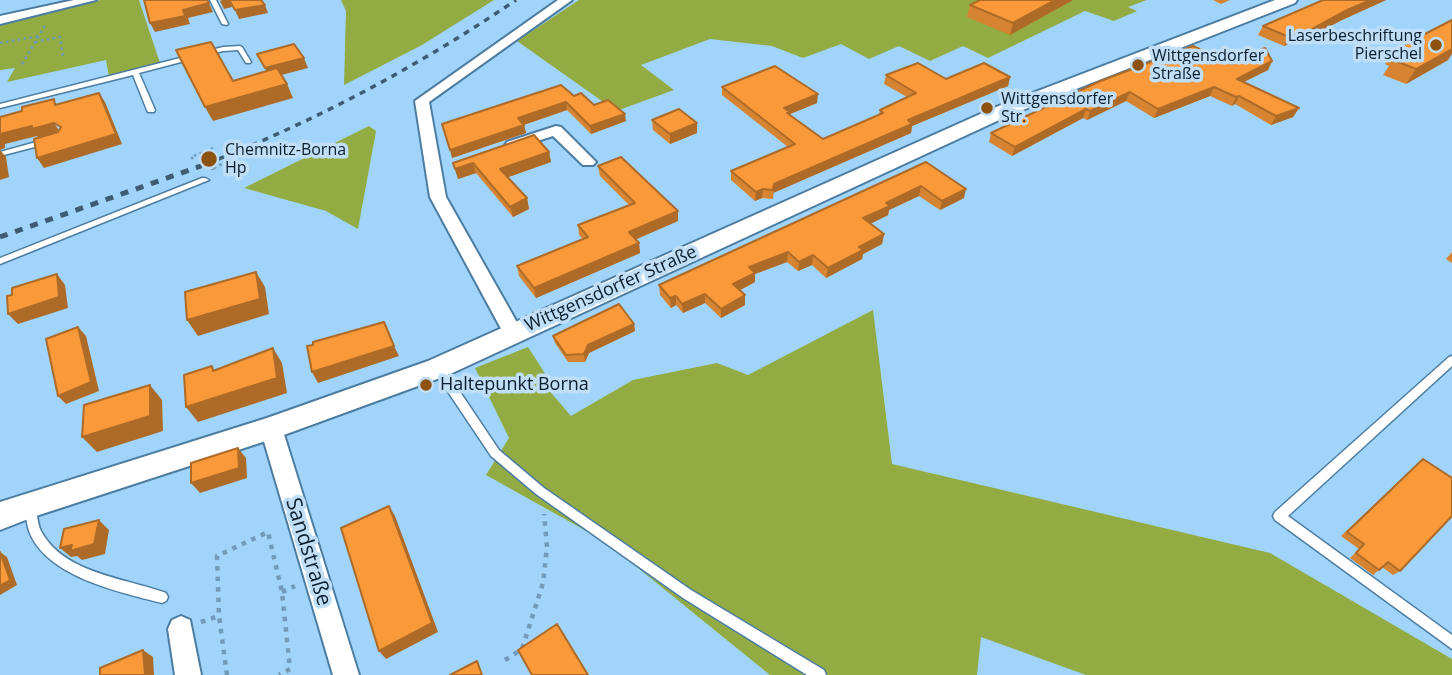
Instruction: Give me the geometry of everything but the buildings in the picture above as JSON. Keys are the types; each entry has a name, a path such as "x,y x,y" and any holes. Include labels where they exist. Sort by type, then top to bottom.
{"street":[{"path":"0,20 90,0"},
{"path":"513,333 438,197 441,170 422,101 566,0"},
{"name":"Wittgensdorfer Straße","path":"0,515 271,428 438,368 1003,111 1289,0"},
{"path":"495,151 556,130 588,162"},
{"name":"Sandstraße","path":"271,428 346,675"},
{"path":"181,629 188,675"}],"lane":[{"path":"213,0 225,24"},
{"path":"0,106 223,49 240,48 248,62"},
{"path":"135,72 151,110"},
{"path":"0,154 61,137"},
{"path":"0,261 205,180"},
{"path":"1449,637 1279,516 1452,360"},
{"path":"438,368 495,453 540,491 687,594 819,675"},
{"path":"30,504 35,531 57,559 104,581 162,597"}],"path":[{"path":"22,64 56,7"},
{"path":"0,43 39,36"},
{"path":"35,42 60,37 63,56"},
{"path":"192,159 191,157 216,147"},
{"path":"215,167 230,160"},
{"path":"505,660 522,649 543,583 547,547 540,491"},
{"path":"227,675 219,616 217,556 268,532 282,592 290,669 279,675"},
{"path":"282,592 291,588"}],"green space":[{"path":"101,0 139,0 160,63 109,77 106,60 7,82 15,68 0,70 0,22"},
{"path":"341,0 494,0 422,45 344,85 346,11"},
{"path":"579,0 1147,0 1128,7 1137,11 1114,21 1085,11 988,58 963,46 930,61 899,46 869,59 841,44 803,58 772,46 710,39 641,65 674,90 616,111 517,41"},
{"path":"369,126 376,131 358,229 326,211 244,188"},
{"path":"873,310 892,464 1270,553 1452,659 1452,675 1086,675 981,637 977,675 770,675 606,542 486,475 509,438 475,368 528,347 546,375 541,381 571,416 633,380 717,363 748,375"}],"railway":[{"path":"201,166 280,133 361,93 440,49 516,0"},
{"path":"0,237 201,166"},
{"path":"196,168 201,166"}],"place":[{"name":"Laserbeschriftung Pierschel","path":"1436,45"},
{"name":"Wittgensdorfer Straße","path":"1138,65"},
{"name":"Wittgensdorfer Str.","path":"987,108"},
{"name":"Chemnitz-Borna Hp","path":"209,159"},
{"name":"Haltepunkt Borna","path":"426,385"}]}
